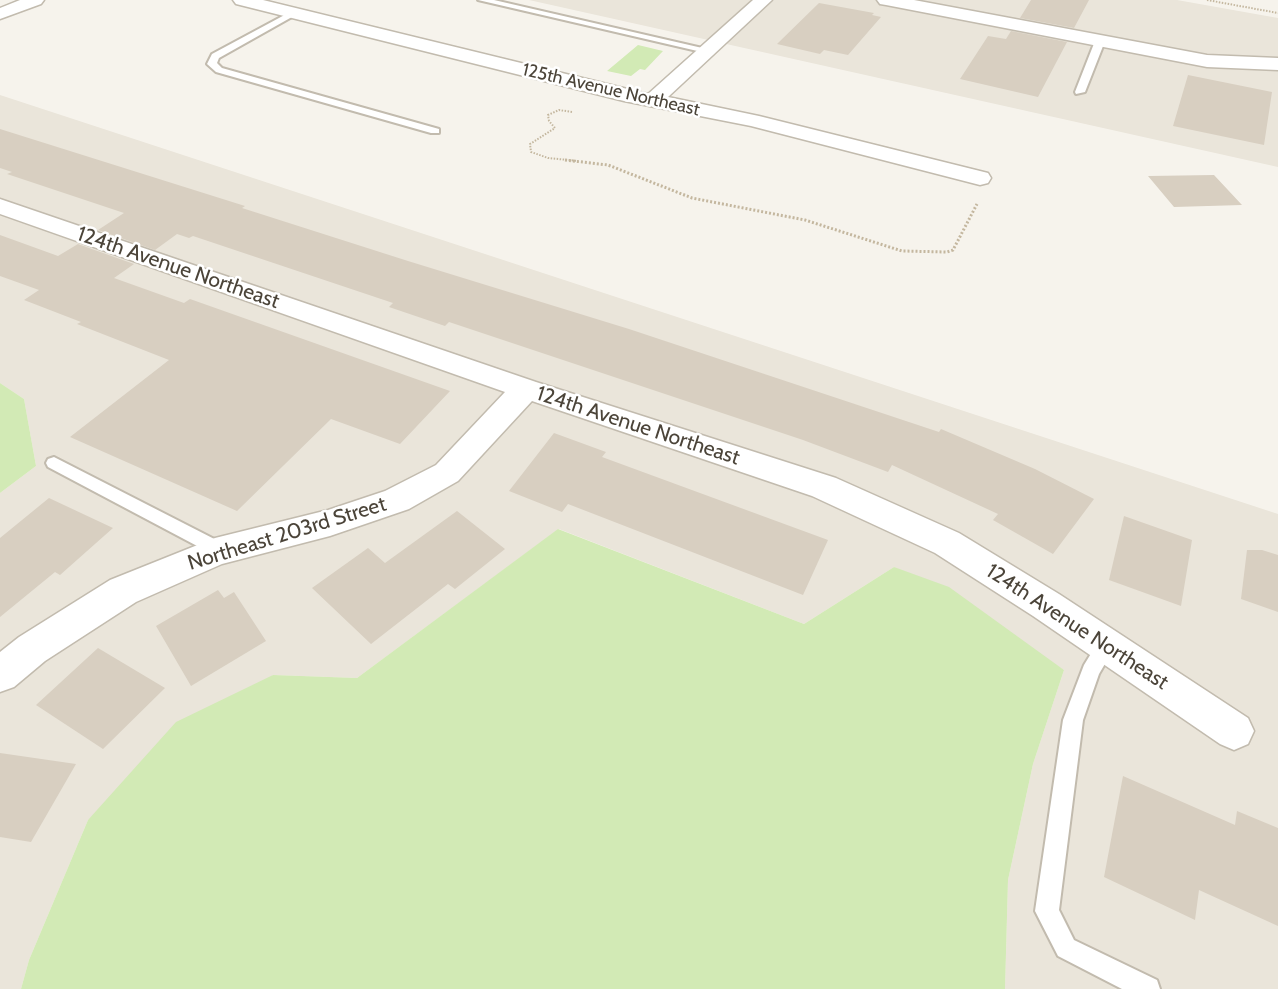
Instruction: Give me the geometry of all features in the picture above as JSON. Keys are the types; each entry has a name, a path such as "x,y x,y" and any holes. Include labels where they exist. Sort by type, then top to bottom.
{"street":[{"path":"0,14 35,0"},
{"name":"125th Avenue Northeast","path":"242,0 652,101 752,120 980,178"},
{"path":"652,101 763,0"},
{"path":"886,0 1207,61 1278,64"},
{"name":"124th Avenue Northeast","path":"2,208 526,389 824,487 947,543 1107,645 1234,731"},
{"name":"Northeast 203rd Street","path":"0,675 32,649 123,591 222,551 330,524 398,500 447,473 526,389"}],"lane":[{"path":"482,0 706,50"},
{"path":"295,13 214,56 212,64 219,70 435,131"},
{"path":"1080,92 1100,41"},
{"path":"54,463 222,551"},
{"path":"1107,645 1091,671 1073,720 1047,911 1065,948 1148,989"}],"path":[{"path":"1207,0 1278,13"},
{"path":"582,111 551,112 548,115 549,121 555,128 530,144 531,152 548,158 608,165 692,198 805,220 902,251 947,252 953,250 978,202"}],"shaded area":[{"path":"529,0 1177,0 1278,18 1278,167"},
{"path":"0,95 1278,514 1278,989 1005,989 1008,880 1033,764 1064,670 894,567 804,624 559,529 357,678 273,675 88,820 29,960 21,989 0,989 0,493 36,466 24,399 0,383"}],"green space":[{"path":"638,45 663,51 645,70 640,69 631,76 607,71"},
{"path":"0,383 24,399 36,466 0,493"},
{"path":"558,529 804,624 894,567 949,587 1064,670 1033,764 1008,880 1005,989 21,989 29,960 88,820 176,722 273,675 357,678"}],"building":[{"path":"1031,0 1089,0 1074,28 1020,18"},
{"path":"819,3 874,13 872,15 881,17 848,55 824,50 820,54 777,44"},
{"path":"1011,31 1067,42 1038,97 960,79 988,36 1006,39"},
{"path":"1188,75 1272,92 1264,145 1173,126"},
{"path":"0,129 245,206 242,208 408,261 629,329 939,432 941,429 1035,469 1094,499 1053,554 993,520 998,514 892,465 888,472 803,440 449,322 445,326 389,307 393,303 193,236 189,238 177,234 155,250 98,230 124,213 7,174 12,172 0,168"},
{"path":"1214,175 1242,205 1174,207 1148,176"},
{"path":"0,235 58,256 78,244 134,264 114,278 184,303 190,299 450,391 400,444 331,419 237,511 70,437 169,360 77,324 81,322 24,300 39,290 0,276"},
{"path":"554,433 606,452 602,457 828,540 803,595 568,504 562,512 509,491"},
{"path":"49,498 113,528 60,575 55,572 0,617 0,538"},
{"path":"457,511 505,549 455,589 448,584 371,644 312,588 368,548 385,563"},
{"path":"1124,516 1192,540 1181,606 1109,580"},
{"path":"1247,550 1262,550 1278,555 1278,612 1241,599"},
{"path":"218,590 224,598 234,592 266,641 191,686 156,626"},
{"path":"98,648 165,688 103,749 36,705"},
{"path":"0,753 76,764 31,842 0,837"},
{"path":"1123,776 1235,825 1237,811 1278,828 1278,926 1199,890 1195,920 1104,877"}]}
